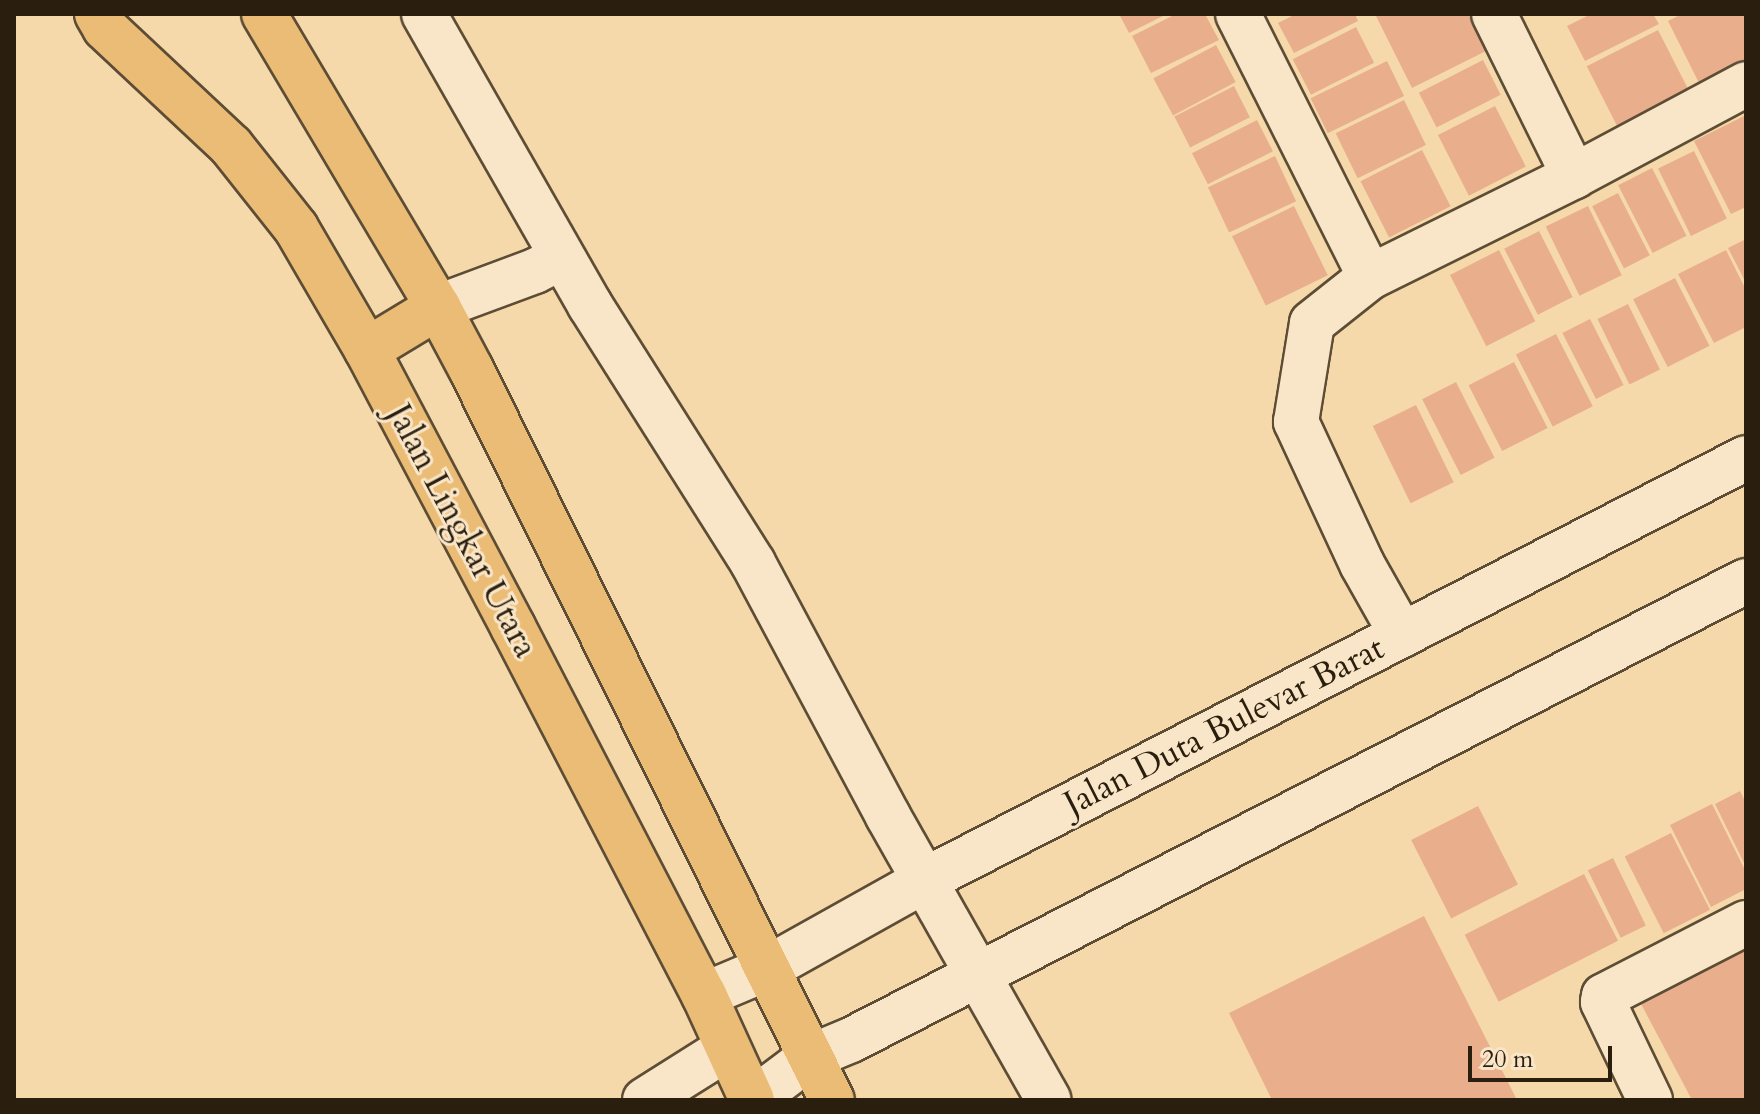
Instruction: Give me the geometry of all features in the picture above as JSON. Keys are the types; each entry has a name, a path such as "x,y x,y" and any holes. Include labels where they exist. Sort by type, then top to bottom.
{"main road":[{"name":"Jalan Lingkar Utara","path":"97,14 105,28 231,146 296,228 367,350 704,995 726,1049 752,1100"},
{"path":"264,14 438,307 784,960 810,1057 832,1100"},
{"path":"367,350 438,307"}],"street":[{"path":"424,14 562,257 753,563 908,889 964,982 1049,1100"},
{"path":"1238,14 1370,277"},
{"path":"1494,14 1574,176"},
{"path":"1402,635 1362,564 1296,422 1312,323 1370,277 1574,176 1746,84"},
{"path":"438,307 562,257"},
{"name":"Jalan Duta Bulevar Barat","path":"704,995 784,960 908,889 1746,458"},
{"path":"752,1100 810,1057 851,1040 1746,581"},
{"path":"1650,1100 1603,1002 1604,996 1746,923"},
{"path":"645,1100 726,1049"}],"building":[{"path":"1119,14 1167,14 1129,33"},
{"path":"1176,14 1205,14 1219,40 1151,73 1132,36"},
{"path":"1296,14 1355,14 1358,21 1294,53 1278,23"},
{"path":"1375,14 1468,14 1486,51 1412,88"},
{"path":"1591,14 1653,14 1659,24 1585,61 1567,26"},
{"path":"1682,14 1744,14 1746,65 1701,87 1668,21"},
{"path":"1356,27 1374,63 1311,95 1293,59"},
{"path":"1658,30 1689,91 1618,127 1587,66"},
{"path":"1216,45 1236,82 1173,115 1153,78"},
{"path":"1483,60 1501,95 1437,127 1419,93"},
{"path":"1387,61 1404,96 1328,133 1311,98"},
{"path":"1234,86 1250,117 1190,148 1174,116"},
{"path":"1404,100 1426,145 1358,178 1336,133"},
{"path":"1495,106 1526,167 1469,196 1438,135"},
{"path":"1746,115 1746,207 1731,214 1694,141"},
{"path":"1257,120 1273,151 1208,184 1192,153"},
{"path":"1422,150 1451,206 1389,237 1361,181"},
{"path":"1694,151 1727,218 1691,236 1658,169"},
{"path":"1275,156 1296,201 1229,233 1208,187"},
{"path":"1652,168 1687,236 1653,253 1618,185"},
{"path":"1618,193 1650,255 1624,269 1592,206"},
{"path":"1294,206 1328,275 1266,305 1232,236"},
{"path":"1588,206 1622,275 1580,296 1546,227"},
{"path":"1539,231 1573,297 1538,315 1504,249"},
{"path":"1746,239 1746,283 1728,248"},
{"path":"1499,250 1535,321 1486,346 1450,275"},
{"path":"1726,250 1746,290 1746,327 1714,343 1678,274"},
{"path":"1675,278 1710,346 1668,367 1633,299"},
{"path":"1628,304 1660,370 1629,385 1597,319"},
{"path":"1590,319 1624,385 1596,399 1562,333"},
{"path":"1556,334 1593,406 1553,427 1516,354"},
{"path":"1514,362 1548,428 1502,451 1469,385"},
{"path":"1456,382 1495,458 1461,475 1422,399"},
{"path":"1416,405 1454,482 1411,503 1373,426"},
{"path":"1740,791 1746,803 1746,867 1715,804"},
{"path":"1712,804 1746,872 1746,889 1711,907 1670,825"},
{"path":"1478,806 1518,884 1451,918 1411,840"},
{"path":"1671,833 1710,910 1664,933 1625,857"},
{"path":"1613,858 1646,925 1621,938 1588,870"},
{"path":"1584,874 1618,941 1499,1002 1465,935"},
{"path":"1424,916 1517,1100 1272,1100 1229,1013"},
{"path":"1746,945 1746,1100 1692,1100 1640,1002"}]}
